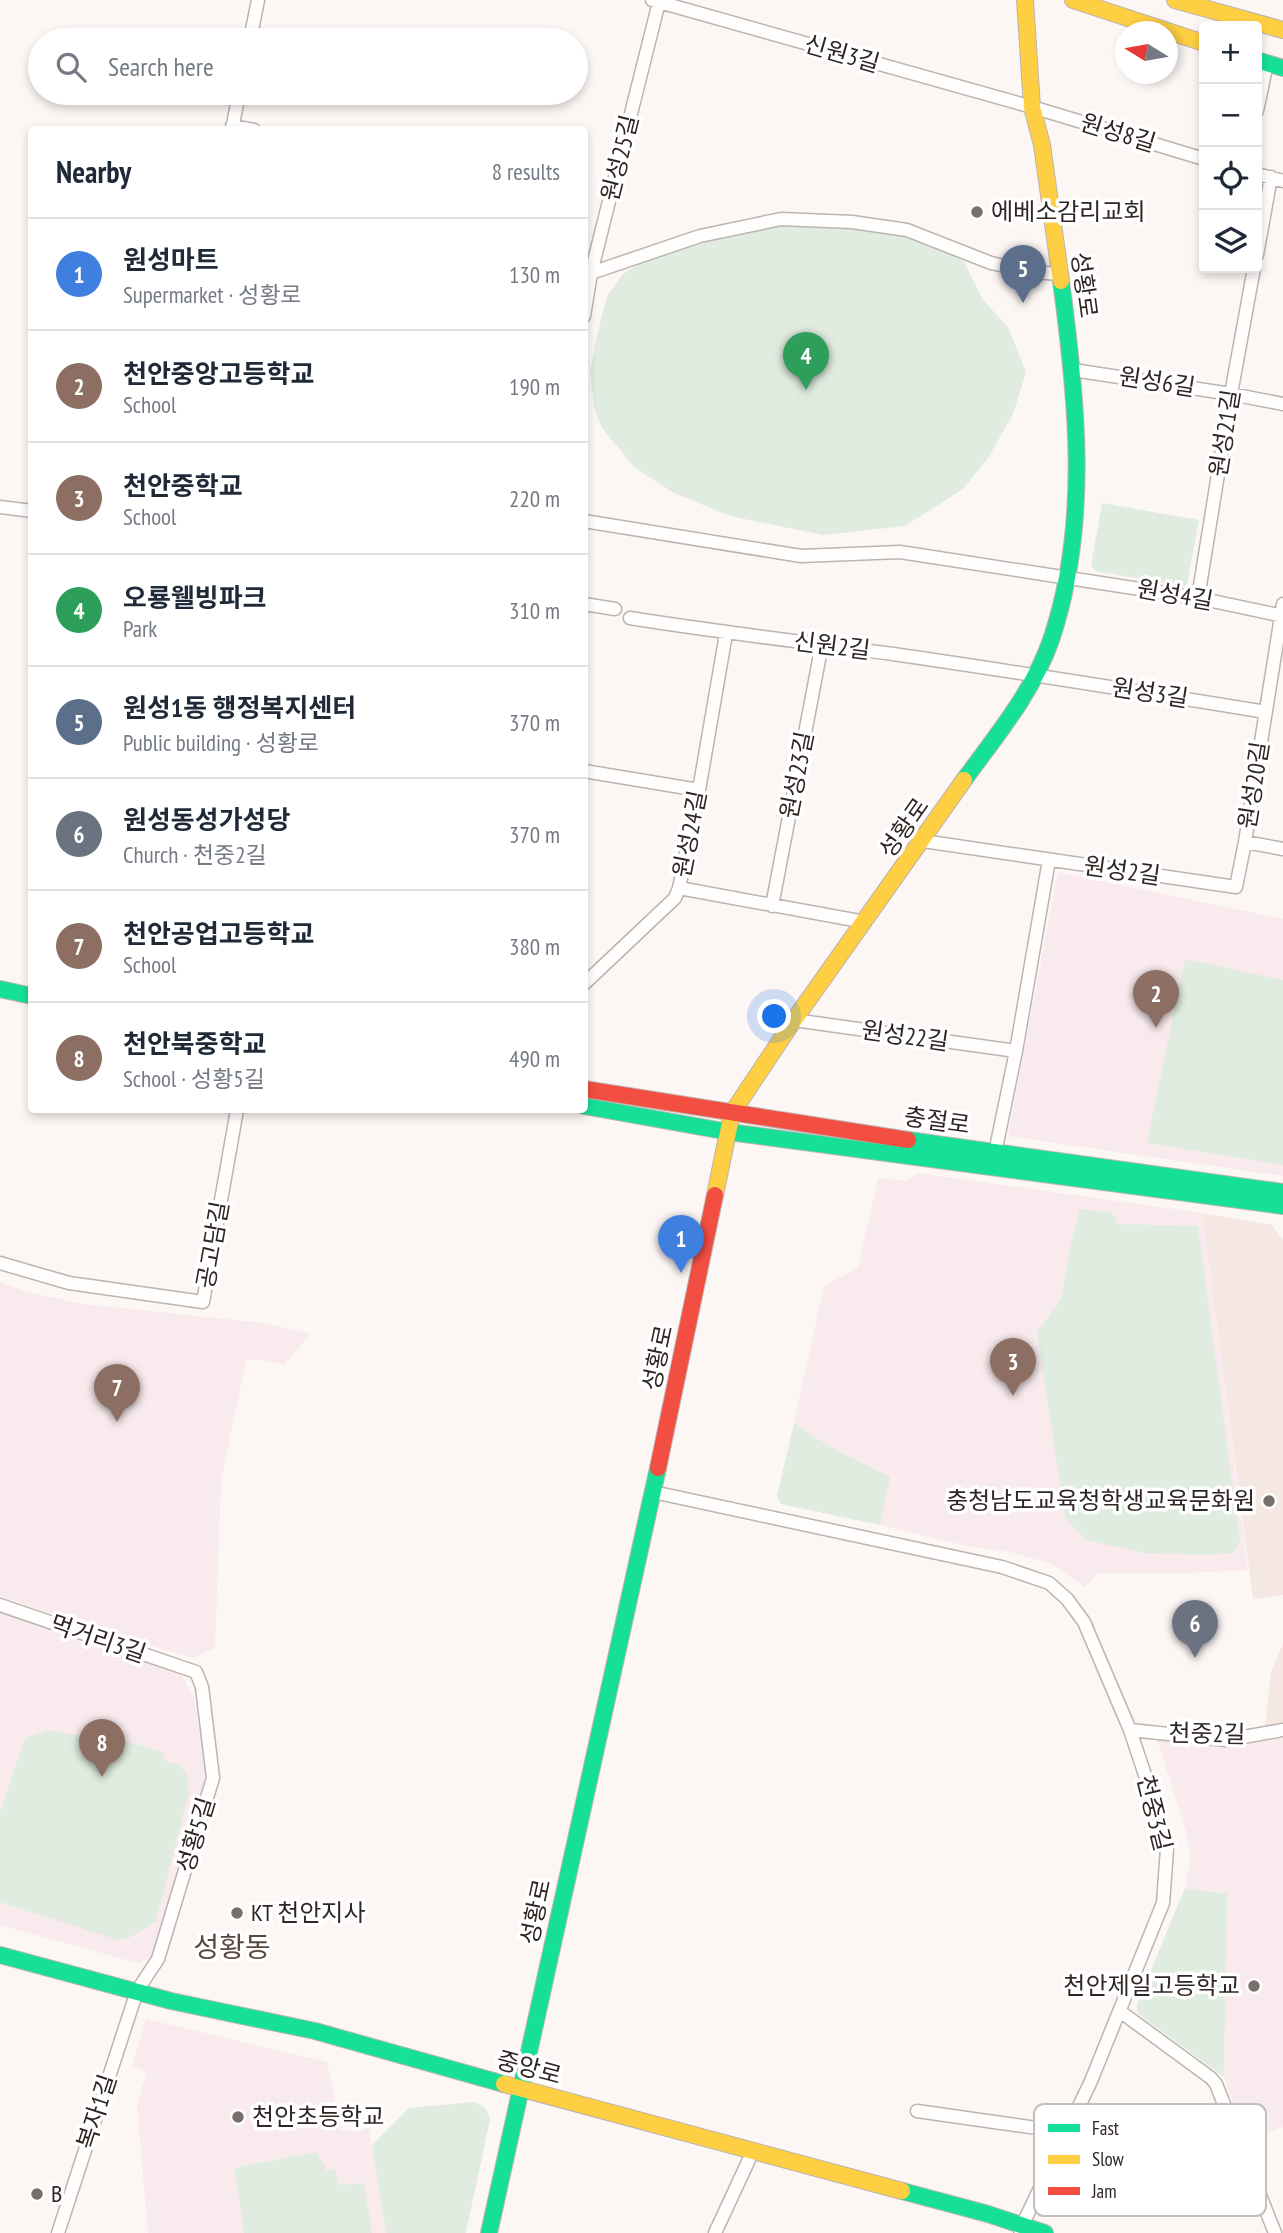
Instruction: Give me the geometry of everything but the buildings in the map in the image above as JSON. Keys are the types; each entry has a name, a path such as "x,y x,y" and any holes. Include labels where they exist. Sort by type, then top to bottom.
{"street":[{"path":"252,28 258,0"},
{"name":"성황로","path":"489,2233 653,1492 732,1113 794,1020 1020,702 1050,642 1066,578 1075,509 1077,437 1073,370 1042,145 1032,107 1025,0"},
{"path":"1073,0 1199,41"},
{"path":"1175,0 1283,30"},
{"name":"신원3길","path":"656,1 1032,107"},
{"name":"원성25길","path":"588,291 656,1"},
{"path":"1262,91 1269,64"},
{"path":"232,126 237,105"},
{"name":"원성8길","path":"1032,107 1199,157"},
{"path":"1262,236 1277,179"},
{"path":"591,273 700,236 781,219 852,222 907,230 991,263 1033,272 1060,274"},
{"name":"원성21길","path":"1198,598 1253,273"},
{"name":"원성6길","path":"1073,370 1283,404"},
{"path":"0,508 28,512"},
{"path":"588,522 801,556 900,552 1066,578"},
{"name":"원성4길","path":"1066,578 1282,612"},
{"path":"588,605 615,610"},
{"name":"원성20길","path":"1245,842 1282,612"},
{"name":"신원2길","path":"630,618 726,634 822,644 1034,674"},
{"name":"원성24길","path":"726,634 679,888 865,922"},
{"name":"원성23길","path":"772,906 822,644"},
{"name":"원성3길","path":"1034,674 1266,712"},
{"path":"588,772 699,790"},
{"name":"원성2길","path":"923,841 1236,887 1245,842"},
{"path":"1245,842 1283,849"},
{"path":"995,1153 1016,1051 1049,860"},
{"path":"588,980 675,898 679,888"},
{"path":"0,989 28,994"},
{"name":"원성22길","path":"794,1020 1016,1051"},
{"name":"충절로","path":"588,1090 995,1153 1283,1192"},
{"name":"충절로","path":"588,1107 729,1132 1283,1206"},
{"name":"공고담길","path":"0,1263 69,1283 203,1302 236,1113"},
{"name":"천중3길","path":"653,1492 1002,1567 1049,1583 1067,1599 1084,1622 1130,1730 1167,1849 1163,1903 1121,2012 1079,2104"},
{"name":"먹거리3길","path":"0,1605 196,1672"},
{"name":"성황5길","path":"138,1991 158,1959 214,1778 202,1687 196,1672"},
{"name":"천중2길","path":"1130,1730 1227,1740 1283,1730"},
{"name":"중앙로","path":"0,1955 171,2001 315,2031 520,2089 988,2214 1020,2230 1045,2233"},
{"name":"복자1길","path":"58,2233 138,1991"},
{"path":"1121,2012 1211,2078 1224,2104"},
{"path":"917,2110 1034,2127"},
{"path":"715,2233 753,2151"},
{"name":"천중3길","path":"1020,2230 1034,2200"},
{"path":"1266,2210 1275,2233"}],"shaded area":[{"path":"1058,872 1283,919 1283,1176 1008,1136"},
{"path":"918,1173 1202,1213 1248,1570 1098,1573 1085,1587 1051,1564 1035,1559 880,1525 889,1477 837,1451 794,1423 824,1286 858,1268 878,1178 906,1181"},
{"path":"1202,1213 1272,1225 1283,1240 1283,1595 1253,1599"},
{"path":"0,1282 28,1292 82,1304 264,1323 311,1334 284,1364 259,1359 246,1361 221,1480 215,1648 192,1658 0,1596"},
{"path":"0,1612 181,1673 194,1699 206,1765 203,1789 152,1958 138,1963 0,1925"},
{"path":"1283,1643 1283,1722 1265,1727 1271,1672"},
{"name":"천안제일고등학교","path":"1156,1736 1202,1745 1246,1745 1283,1738 1283,2127 1266,2133 1266,2104 1234,2104 1224,2077 1227,1894 1185,1888 1191,1856 1186,1831"},
{"name":"천안초등학교","path":"146,2019 327,2062 341,2131 369,2128 386,2233 148,2233 137,2105 147,2071 132,2066"}],"green space":[{"path":"783,223 852,228 909,236 946,250 964,262 983,300 1008,327 1026,372 1013,414 988,458 963,489 905,526 823,535 730,516 674,493 635,468 602,428 594,408 590,372 607,296 624,273 650,258 702,241"},
{"path":"1102,503 1199,520 1187,584 1183,587 1096,571 1091,566"},
{"path":"1185,959 1283,980 1283,1165 1147,1143"},
{"path":"1080,1209 1113,1213 1117,1224 1198,1226 1240,1542 1232,1553 1144,1553 1086,1540 1065,1517 1037,1332 1061,1299"},
{"path":"794,1423 837,1451 890,1477 880,1525 781,1504 777,1496"},
{"path":"86,1729 165,1753 162,1760 181,1765 187,1775 189,1792 156,1921 129,1938 118,1940 0,1902 0,1812 25,1738 48,1730 82,1736"},
{"path":"1185,1888 1227,1894 1224,2077 1137,2013 1137,2004"},
{"path":"475,2102 486,2109 490,2119 466,2233 386,2233 372,2145 409,2108"},
{"path":"317,2152 327,2171 335,2169 338,2185 364,2183 372,2233 244,2233 234,2168"}],"traffic: fast":[{"path":"1262,62 1283,68"},
{"path":"964,780 1013,713 1034,678 1051,640 1063,596 1076,507 1077,462 1072,371 1061,281"},
{"path":"0,989 28,995"},
{"path":"588,1107 729,1132 1283,1206"},
{"path":"908,1140 1283,1192"},
{"path":"489,2233 658,1468"},
{"path":"0,1955 171,2001 315,2031 504,2084"},
{"path":"902,2191 988,2214 1045,2233"}],"traffic: slow":[{"path":"1025,0 1032,107 1042,145 1061,281"},
{"path":"1073,0 1199,41"},
{"path":"1175,0 1283,30"},
{"path":"715,1195 732,1113 794,1020 964,780"},
{"path":"504,2084 902,2191"}],"traffic: jam":[{"path":"588,1090 908,1140"},
{"path":"658,1468 715,1195"}],"place":[{"name":"에베소감리교회","path":"977,212"},
{"name":"원성1동 행정복지센터","path":"1023,303"},
{"name":"오룡웰빙파크","path":"806,390"},
{"name":"천안중앙고등학교","path":"1156,1028"},
{"name":"원성마트","path":"681,1273"},
{"name":"천안중학교","path":"1013,1396"},
{"name":"천안공업고등학교","path":"117,1422"},
{"name":"충청남도교육청학생교육문화원","path":"1269,1501"},
{"name":"원성동성가성당","path":"1195,1658"},
{"name":"천안북중학교","path":"102,1777"},
{"name":"KT 천안지사","path":"237,1913"},
{"name":"천안제일고등학교","path":"1254,1986"},
{"name":"천안초등학교","path":"238,2117"},
{"name":"B","path":"37,2194"}],"district":[{"name":"성황동","path":"232,1947"}]}
